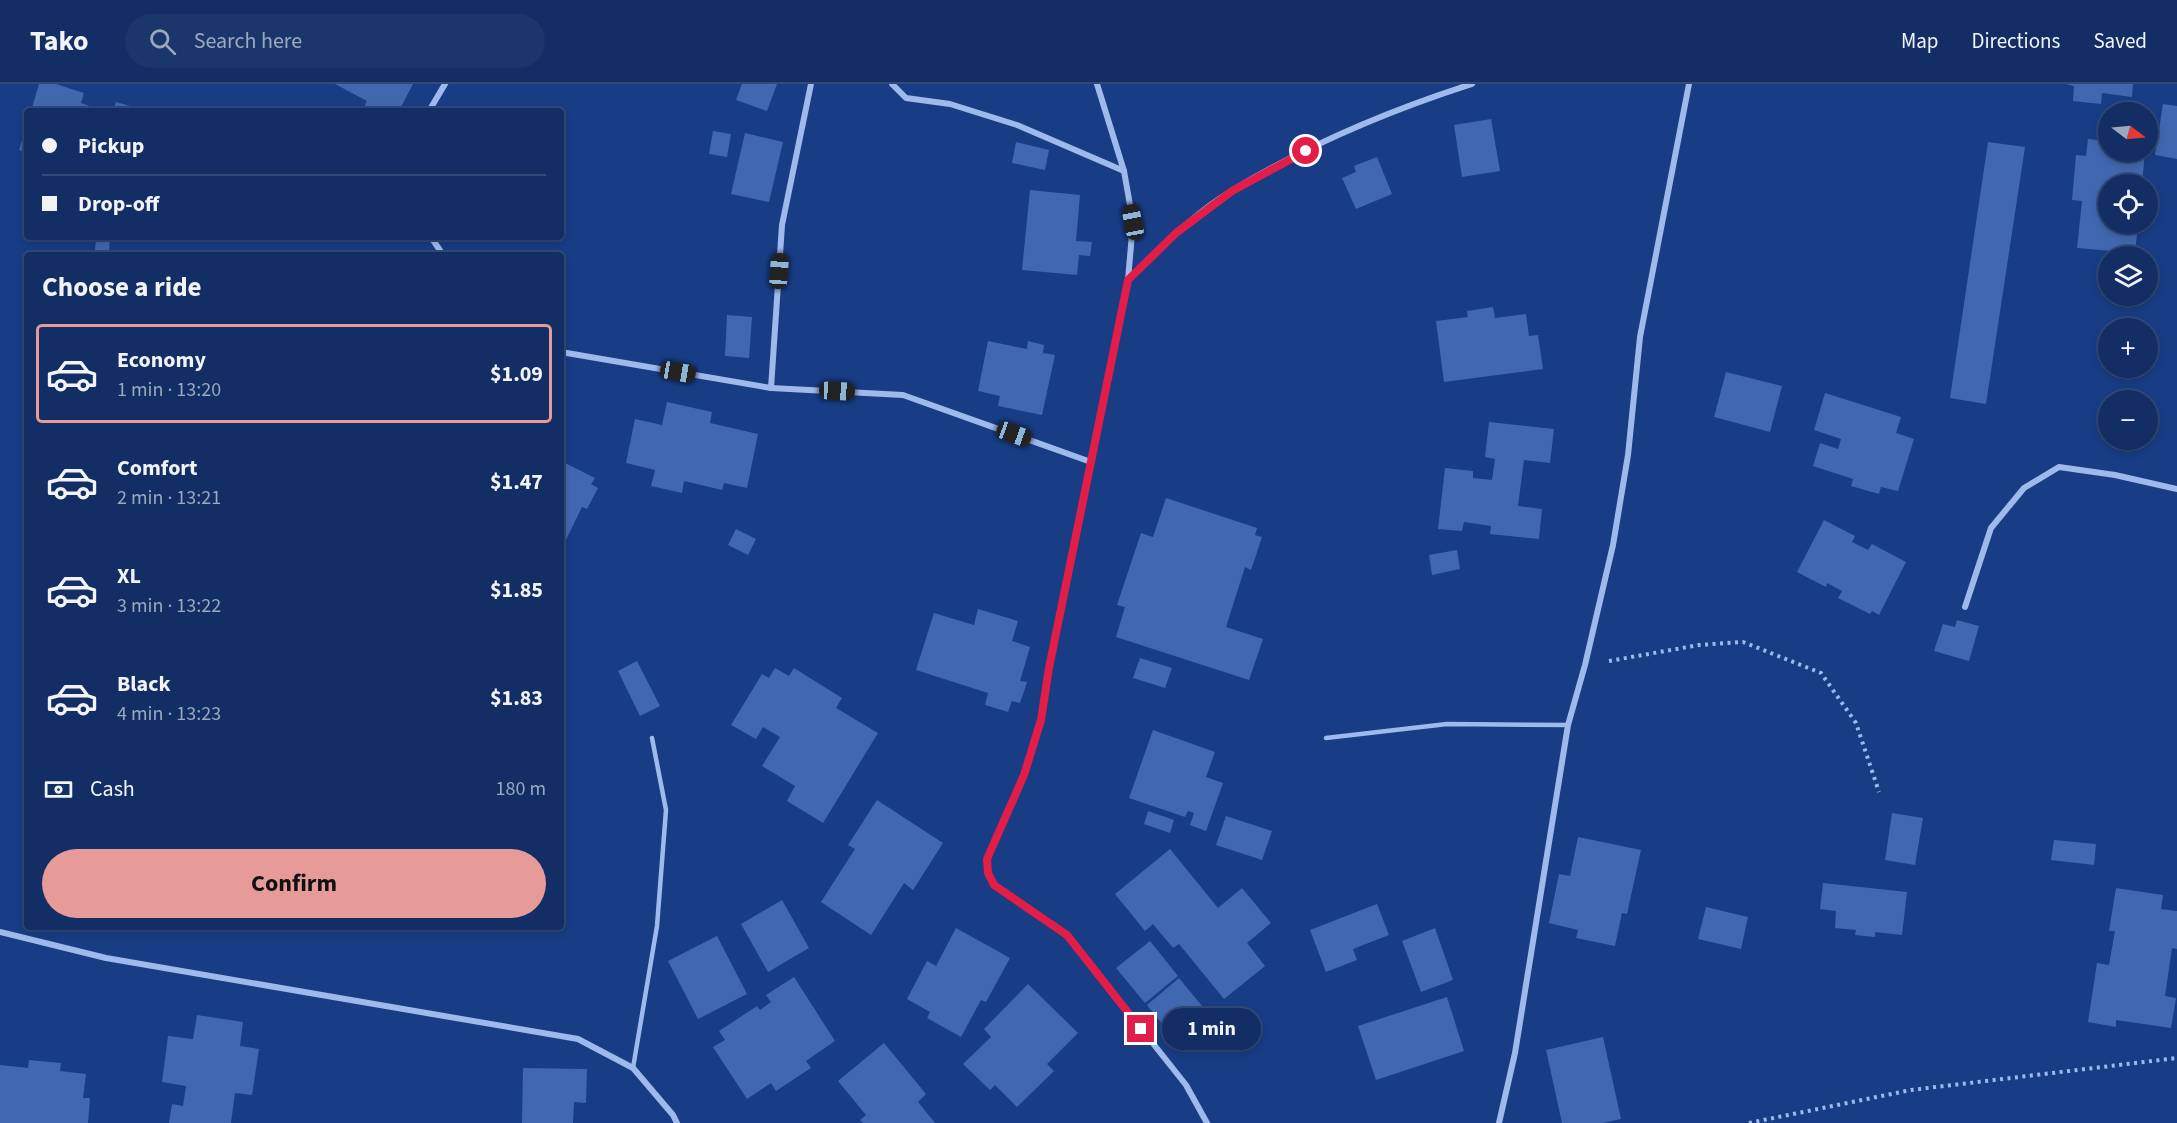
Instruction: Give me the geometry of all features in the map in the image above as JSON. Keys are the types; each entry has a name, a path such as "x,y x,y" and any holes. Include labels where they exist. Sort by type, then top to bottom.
{"street":[{"path":"431,108 445,84"},
{"path":"771,388 782,225 811,84"},
{"path":"892,84 906,98 950,104 1017,125 1124,171"},
{"path":"1097,84 1124,171 1133,222 1128,280 1049,668 1041,720 1024,775 987,859 988,873 994,885 1067,935 1186,1085 1206,1123"},
{"path":"1128,280 1176,233 1232,191 1317,146 1393,113 1472,84"},
{"path":"1499,1123 1515,1053 1568,725 1585,665 1613,544 1628,455 1640,337 1689,84"},
{"path":"564,353 771,388 903,395 1091,462"},
{"path":"1965,607 1991,528 2024,489 2059,467 2115,475 2177,489"},
{"path":"0,932 106,958 578,1039 633,1068 674,1115 677,1123"}],"lane":[{"path":"1326,738 1447,724 1568,725"},
{"path":"633,1068 657,926 666,810 651,738"}],"path":[{"path":"1585,665 1699,645 1743,642 1821,673 1856,723 1880,792"},
{"path":"1749,1123 1911,1090 2177,1058"}],"building":[{"path":"39,84 56,84 84,93 81,103 95,108 32,108"},
{"path":"335,84 413,84 401,108 364,108 367,101"},
{"path":"742,84 777,84 767,111 736,100"},
{"path":"2066,84 2133,84 2132,97 2102,93 2101,102 2098,104 2073,101 2074,86"},
{"path":"116,102 137,108 114,108"},
{"path":"2163,104 2177,106 2177,159 2158,156 2158,136"},
{"path":"1491,119 1500,171 1462,177 1454,125"},
{"path":"713,131 731,134 727,157 709,154"},
{"path":"745,133 783,142 769,202 731,194"},
{"path":"24,134 24,152 19,150"},
{"path":"2088,139 2098,140 2098,162 2144,162 2143,174 2098,174 2098,234 2137,234 2136,246 2098,246 2098,250 2077,248 2082,201 2072,200 2076,155 2086,156"},
{"path":"1016,142 1049,150 1045,170 1012,163"},
{"path":"1988,142 2025,147 1986,404 1950,398"},
{"path":"1377,157 1392,194 1356,209 1342,178 1356,172 1354,166"},
{"path":"1030,190 1080,195 1076,241 1092,242 1090,256 1079,255 1077,275 1022,270"},
{"path":"96,240 110,240 109,252 95,251"},
{"path":"1493,307 1495,318 1526,314 1529,336 1538,335 1543,369 1444,382 1436,321 1468,317 1467,311"},
{"path":"727,315 752,317 749,358 725,356"},
{"path":"988,341 1027,349 1028,341 1044,345 1043,353 1055,355 1042,415 998,406 1000,396 978,391"},
{"path":"1726,372 1782,386 1770,432 1714,417"},
{"path":"1825,393 1901,417 1896,433 1914,439 1898,491 1881,487 1879,494 1851,486 1853,479 1813,466 1820,443 1838,449 1841,439 1814,430"},
{"path":"667,402 712,412 710,423 758,434 747,488 724,483 722,490 684,481 682,493 651,486 655,470 626,463 635,419 662,425"},
{"path":"1489,422 1554,429 1550,463 1524,460 1518,506 1542,509 1539,539 1490,534 1491,526 1464,522 1462,531 1438,529 1445,468 1473,471 1473,478 1492,480 1495,459 1485,457"},
{"path":"564,462 595,478 591,484 598,488 587,509 582,507 564,544"},
{"path":"1166,498 1257,528 1255,535 1262,537 1251,570 1245,567 1226,627 1263,639 1249,680 1116,637 1125,607 1117,605 1141,533 1153,537"},
{"path":"1824,520 1855,536 1852,542 1868,550 1872,544 1906,562 1879,615 1872,611 1870,614 1838,598 1842,591 1827,583 1826,587 1797,572"},
{"path":"736,529 756,539 748,555 728,545"},
{"path":"1457,550 1460,569 1432,575 1429,555"},
{"path":"978,609 1018,621 1012,641 1030,647 1020,681 1027,682 1020,703 1012,701 1008,712 985,705 988,693 916,670 934,613 974,625"},
{"path":"1957,620 1979,626 1969,661 1934,651 1943,624 1955,627"},
{"path":"1140,658 1172,668 1165,688 1133,678"},
{"path":"637,661 660,706 640,716 618,671"},
{"path":"775,668 789,676 794,668 842,698 836,708 878,733 823,823 787,801 795,786 762,766 780,737 763,727 756,739 731,725 762,674 769,678"},
{"path":"1153,730 1215,752 1206,777 1223,783 1206,831 1190,825 1194,813 1188,811 1185,817 1129,798"},
{"path":"877,800 943,843 913,890 904,883 871,935 821,902 855,849 848,845"},
{"path":"1148,811 1174,820 1170,833 1144,824"},
{"path":"1892,813 1923,818 1915,865 1885,860"},
{"path":"1226,816 1272,831 1262,860 1216,845"},
{"path":"1578,837 1641,850 1627,914 1622,913 1615,946 1576,938 1578,930 1549,923 1559,874 1570,876"},
{"path":"2054,840 2096,844 2094,865 2051,860"},
{"path":"1170,849 1218,908 1242,888 1271,923 1247,943 1265,966 1224,999 1179,944 1173,948 1153,924 1145,931 1115,894"},
{"path":"1823,883 1907,892 1902,935 1875,932 1875,937 1855,935 1856,930 1835,928 1836,911 1820,909"},
{"path":"2116,888 2163,895 2161,909 2177,911 2177,949 2172,948 2165,996 2176,998 2171,1028 2116,1020 2116,1027 2088,1022 2097,963 2109,965 2115,931 2109,931"},
{"path":"782,900 809,948 768,972 741,924"},
{"path":"1377,904 1389,935 1353,949 1357,960 1326,972 1310,930"},
{"path":"1706,907 1748,917 1741,949 1698,939"},
{"path":"956,928 1010,958 986,1002 981,1000 961,1037 927,1018 930,1012 907,999 927,961 936,966"},
{"path":"1435,928 1453,980 1421,992 1402,941"},
{"path":"717,936 747,994 698,1019 668,961"},
{"path":"1150,941 1178,976 1145,1003 1116,968"},
{"path":"794,977 835,1041 806,1061 811,1068 776,1091 771,1083 747,1099 713,1047 725,1040 719,1031 757,1006 760,1010 771,1002 766,995"},
{"path":"1179,978 1207,1012 1174,1039 1147,1005"},
{"path":"1028,984 1078,1033 1047,1064 1054,1071 1017,1107 995,1085 990,1090 963,1064 991,1037 984,1029"},
{"path":"1447,997 1464,1051 1376,1080 1358,1026"},
{"path":"197,1015 243,1022 240,1046 259,1049 252,1095 235,1093 231,1123 169,1123 172,1104 183,1106 186,1086 162,1082 168,1036 193,1039"},
{"path":"1603,1037 1621,1119 1602,1123 1562,1123 1546,1050"},
{"path":"884,1043 926,1094 918,1102 935,1123 863,1123 860,1120 866,1115 838,1081"},
{"path":"29,1060 61,1063 60,1071 86,1074 83,1098 90,1098 88,1123 0,1123 0,1065 28,1068"},
{"path":"523,1068 587,1069 586,1103 574,1102 573,1123 522,1123"}],"route":[{"path":"1141,1029 1067,935 994,885 988,873 987,859 1024,775 1041,720 1049,668 1128,280 1176,233 1232,191 1306,151"}]}
